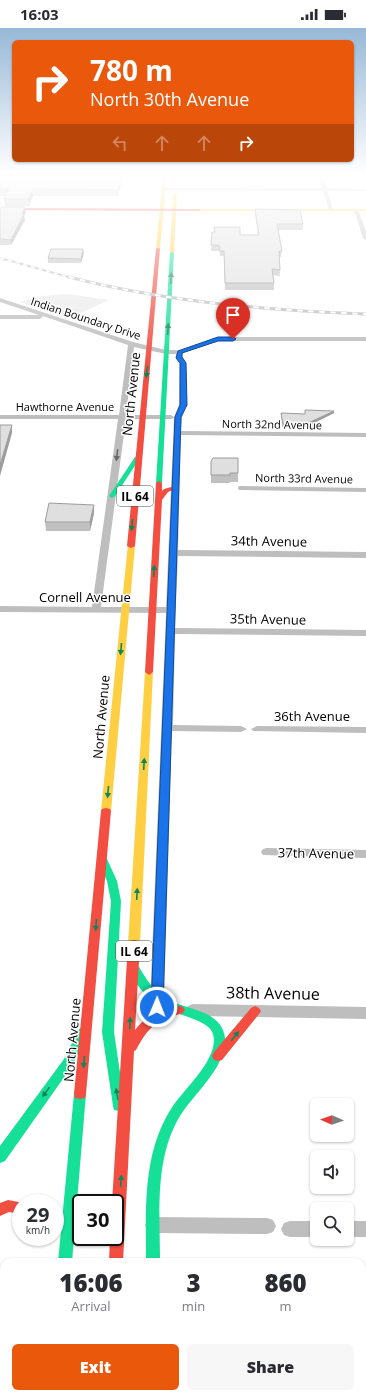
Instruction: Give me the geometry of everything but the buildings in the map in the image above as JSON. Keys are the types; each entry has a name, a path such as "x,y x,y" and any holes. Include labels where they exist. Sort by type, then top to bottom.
{"main road":[{"name":"North Avenue","path":"65,1258 159,239"},
{"name":"IL 64","path":"116,1258 173,239"},
{"path":"158,246 172,246"},
{"path":"112,496 132,467 139,452"},
{"path":"161,454 176,460"},
{"path":"159,499 166,490 180,488"},
{"path":"102,858 112,881 116,901 108,1032 124,1132"},
{"path":"133,966 139,981 157,999 179,1010"},
{"path":"128,1055 136,1037 145,1023 157,1015 179,1010 192,1012 206,1018 215,1026 221,1038 222,1047 214,1060"},
{"path":"153,1258 156,1176 158,1153 164,1132 174,1113 188,1093 255,1011"},
{"path":"0,1157 68,1062 87,1023"},
{"path":"0,1210 8,1206 12,1207"},
{"path":"61,1246 65,1258"}],"street":[{"name":"Indian Boundary Drive","path":"0,300 131,344 166,352 180,352 218,339 366,340"},
{"path":"0,316 48,317"},
{"name":"North Avenue","path":"96,610 131,344"},
{"path":"157,1015 172,553 180,488 176,460 177,433 178,417 184,405 184,369 183,363 179,358 180,352"},
{"name":"Hawthorne Avenue","path":"0,416 178,417"},
{"name":"North 32nd Avenue","path":"177,433 366,435"},
{"name":"North 33rd Avenue","path":"242,488 366,490"},
{"name":"34th Avenue","path":"172,553 366,555"},
{"name":"Cornell Avenue","path":"0,609 170,610"},
{"name":"35th Avenue","path":"170,631 366,633"},
{"path":"167,728 242,729"},
{"name":"36th Avenue","path":"257,730 366,730"},
{"name":"37th Avenue","path":"267,852 366,854"},
{"name":"38th Avenue","path":"179,1010 366,1013"},
{"path":"154,1225 267,1226"},
{"path":"290,1229 310,1229"},
{"path":"354,1229 366,1229"}],"shaded area":[{"path":"68,294 109,300 72,317 66,317 20,302 42,296"}],"railway":[{"path":"0,258 72,278"},
{"path":"69,277 106,286 179,299 291,310 366,314"}],"traffic: fast":[{"path":"159,483 172,252"},
{"path":"112,496 137,458"},
{"path":"102,859 112,881 116,901 108,1032 119,1106"},
{"path":"134,968 141,982 156,998 169,1006 201,1017 212,1023 219,1034 220,1043 212,1064 175,1113 166,1130 160,1148 154,1186 153,1258"},
{"path":"0,1157 68,1062 83,1032"},
{"path":"65,1258 80,1094"}],"traffic: slow":[{"path":"158,249 159,239"},
{"path":"172,252 173,239"},
{"path":"106,811 131,546"},
{"path":"134,944 149,672"}],"traffic: jam":[{"path":"131,546 158,249"},
{"path":"149,672 159,483"},
{"path":"159,499 166,490 175,488"},
{"path":"80,1094 106,811"},
{"path":"116,1258 134,944"},
{"path":"132,1047 140,1032 150,1021 162,1015 179,1010"},
{"path":"218,1056 255,1011"},
{"path":"0,1210 8,1206 12,1207"}],"route":[{"path":"157,1007 178,417 184,405 184,369 183,363 179,358 180,352 218,339 233,339"}]}
